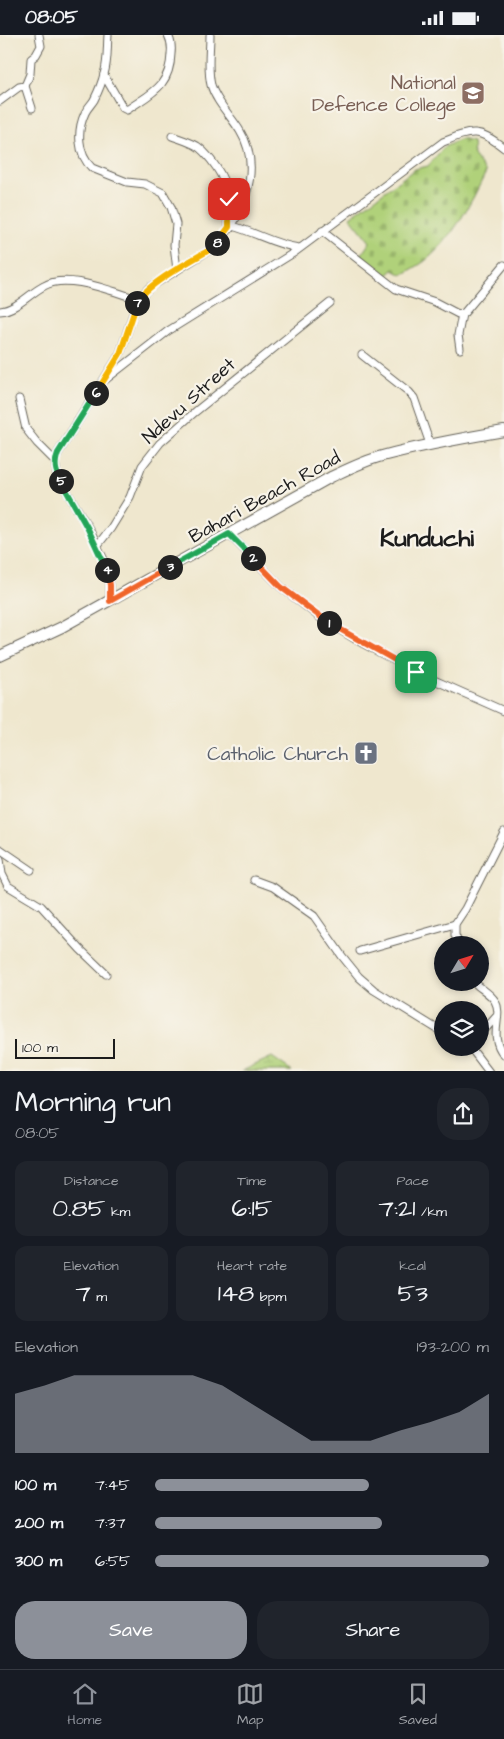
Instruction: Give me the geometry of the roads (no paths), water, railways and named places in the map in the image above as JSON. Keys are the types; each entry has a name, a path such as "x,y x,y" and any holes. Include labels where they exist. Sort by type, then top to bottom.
{"street":[{"path":"32,108 26,85 30,74 31,59 36,55 41,46 39,35"},
{"path":"108,35 104,75 93,101 82,120 79,132 81,150 92,168 127,182 145,184 166,197 176,224 174,245 176,270"},
{"path":"104,75 123,108 127,110 149,96 168,76 172,47 168,35"},
{"path":"110,601 110,585 106,565 57,475 55,461 58,453 120,354 138,299 150,287 211,249 220,241 243,203 248,191 250,163 248,150 242,135 219,101 211,83 209,67 210,35"},
{"path":"0,101 19,87 26,85"},
{"path":"101,384 168,331 299,249 443,142 466,132 481,133 493,139 504,148"},
{"path":"172,136 196,145 204,151 221,172 229,199 228,228"},
{"path":"228,228 232,226 242,228 280,245 299,249"},
{"path":"322,231 396,289 435,302 458,315 462,315"},
{"path":"460,349 458,335 462,315 504,265"},
{"path":"0,311 5,310 46,285 66,280 138,299"},
{"name":"Ndevu Street","path":"97,546 130,497 142,466 160,443 195,412 330,303"},
{"path":"362,355 414,398 430,444"},
{"path":"19,399 26,429 36,443 55,461"},
{"name":"Bahari Beach Road","path":"0,656 62,627 331,477 358,464 380,456 430,444 504,431"},
{"path":"229,534 281,587 322,619 416,672 504,711"},
{"path":"455,936 455,924 465,909 504,832"},
{"path":"0,849 31,870"},
{"path":"0,859 2,873 8,886 41,906 80,949 106,974"},
{"path":"254,880 273,887 314,916 359,977 374,989 434,1026"},
{"path":"360,951 455,924"},
{"path":"484,991 495,1000 498,1007 495,1034 498,1047 504,1055"},
{"path":"489,1025 498,1015"},
{"path":"477,1056 489,1071"}],"place":[{"name":"National Defence College","path":"473,93"},
{"name":"Catholic Church","path":"366,753"}],"district":[{"name":"Kunduchi","path":"427,538"}]}
